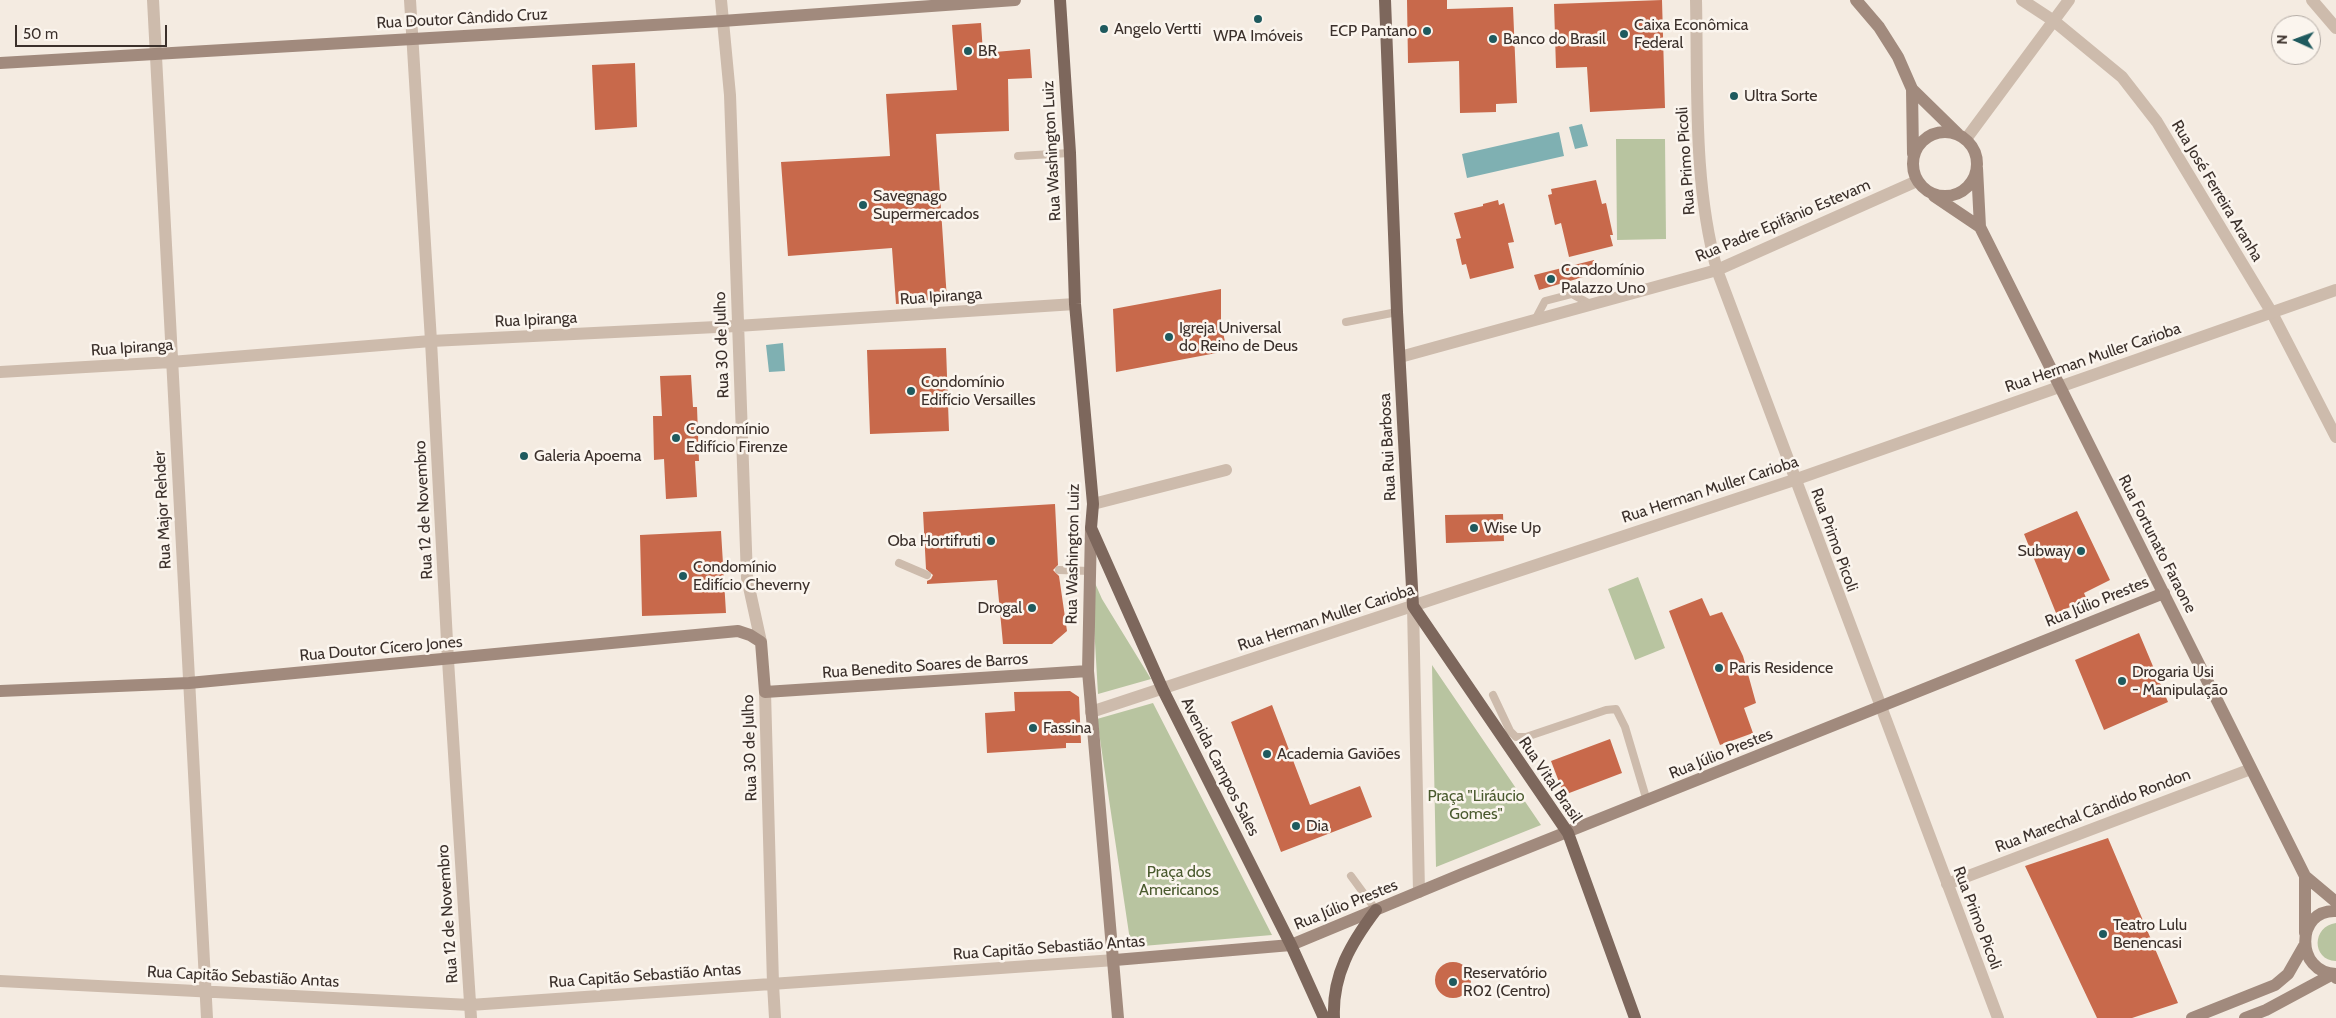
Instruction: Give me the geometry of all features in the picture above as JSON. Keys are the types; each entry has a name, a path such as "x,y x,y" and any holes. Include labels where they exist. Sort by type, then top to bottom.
{"main road":[{"name":"Rua Doutor Cândido Cruz","path":"0,63 722,21 1015,0"},
{"name":"Rua Washington Luiz","path":"1060,0 1070,153 1075,304 1093,504 1088,672 1115,960 1118,1018"},
{"name":"Rua Rui Barbosa","path":"1385,0 1397,312 1413,606"},
{"path":"1856,0 1879,27 1898,57 1912,89 1973,148 1977,157 1980,227"},
{"path":"1912,89 1913,162 1920,185 1980,227"},
{"path":"1913,162 1920,143 1928,136 1937,132 1962,137"},
{"path":"1920,185 1942,197 1961,193 1975,178 1977,168"},
{"name":"Rua Fortunato Faraone","path":"1980,227 2305,876 2336,902"},
{"name":"Avenida Campos Sales","path":"1092,528 1162,690 1291,945 1324,1018"},
{"name":"Rua Júlio Prestes","path":"1291,945 2164,593"},
{"name":"Rua Vital Brasil","path":"1413,606 1568,833 1635,1018"},
{"name":"Rua Doutor Cícero Jones","path":"0,691 189,683 448,660 738,631 762,642"},
{"name":"Rua 30 de Julho","path":"762,642 765,692"},
{"name":"Rua Benedito Soares de Barros","path":"765,692 1088,672"},
{"name":"Rua Fortunato Faraone","path":"2305,876 2305,941"},
{"path":"1334,1018 1335,993 1341,968 1350,947 1376,910"},
{"path":"2192,1018 2275,985 2288,974 2314,919 2322,914 2336,911"},
{"path":"2305,941 2312,963 2325,972 2335,975"},
{"name":"Rua Capitão Sebastião Antas","path":"1115,960 1291,945"},
{"path":"2245,1018 2267,1014 2335,975"}],"street":[{"name":"Rua Major Rehder","path":"153,0 171,362 208,1018"},
{"name":"Rua 12 de Novembro","path":"410,0 432,342 448,660 471,1018"},
{"name":"Rua 30 de Julho","path":"721,0 730,95 747,578 762,642"},
{"name":"Rua Primo Picoli","path":"1696,0 1700,164 1709,243 1717,270 1879,707 1998,1018"},
{"name":"Rua José Ferreira Aranha","path":"2022,0 2054,21 2122,78 2157,122 2272,313 2336,437"},
{"path":"1962,137 2070,0"},
{"path":"2312,0 2336,28"},
{"name":"Rua Padre Epifânio Estevam","path":"1400,357 1717,270 1920,185"},
{"name":"Rua Herman Muller Carioba","path":"1091,712 1794,480 2336,290"},
{"name":"Rua Ipiranga","path":"0,372 171,362 432,342 737,326 1075,304"},
{"path":"1093,504 1226,470"},
{"name":"Rua Rui Barbosa","path":"1413,606 1419,892"},
{"name":"Rua 30 de Julho","path":"765,692 772,984 775,1018"},
{"name":"Rua Marechal Cândido Rondon","path":"1947,884 2250,769"},
{"name":"Rua Capitão Sebastião Antas","path":"0,981 470,1005 1115,960"}],"lane":[{"path":"1018,156 1070,153"},
{"path":"1346,322 1397,312"},
{"path":"899,563 927,575"},
{"path":"1059,570 1090,571"},
{"path":"1493,695 1510,731 1516,737 1526,737 1606,710 1616,709 1625,726 1647,801"},
{"path":"1351,876 1376,910"}],"green space":[{"path":"1616,139 1665,139 1666,239 1617,240"},
{"path":"1091,574 1102,599 1151,679 1098,694"},
{"path":"1638,577 1665,648 1635,660 1608,589"},
{"name":"Praça \"Liráucio Gomes\"","path":"1432,665 1541,825 1436,867"},
{"name":"Praça dos Americanos","path":"1153,703 1272,935 1131,947 1097,719"},
{"path":"2336,923 2336,961 2322,955 2318,943 2322,930 2328,925"}],"water":[{"path":"1582,124 1588,146 1575,149 1569,127"},
{"path":"1559,132 1564,156 1467,178 1462,154"},
{"path":"783,343 785,371 769,372 766,345"}],"building":[{"path":"1407,0 1447,0 1447,9 1513,7 1517,103 1496,104 1496,112 1460,113 1459,61 1408,63"},
{"name":"Caixa Econômica Federal","path":"1662,0 1665,108 1590,112 1587,67 1556,68 1554,4"},
{"name":"Savegnago Supermercados","path":"981,23 983,53 1030,49 1032,78 1008,79 1009,131 936,134 947,300 896,304 892,248 788,256 781,162 890,156 886,94 957,90 952,25"},
{"path":"635,63 637,127 595,130 592,65"},
{"path":"1596,180 1602,204 1606,203 1613,235 1610,235 1613,246 1569,257 1561,223 1555,225 1548,195 1552,194 1551,189"},
{"path":"1498,200 1499,205 1504,203 1514,242 1508,243 1514,268 1470,279 1466,264 1462,265 1456,239 1461,238 1454,213 1483,206 1483,204"},
{"path":"1594,260 1597,273 1539,290 1534,275"},
{"name":"Igreja Universal do Reino de Deus","path":"1221,289 1221,323 1227,351 1116,372 1113,309"},
{"name":"Condomínio Edifício Versailles","path":"946,348 949,431 870,434 867,350"},
{"name":"Condomínio Edifício Firenze","path":"691,375 693,407 697,407 699,461 695,461 697,497 666,499 664,459 654,460 653,416 662,416 660,376"},
{"name":"Oba Hortifruti","path":"1055,504 1058,565 1053,570 1059,576 1067,631 1052,644 1003,644 997,580 927,584 927,581 933,575 926,569 923,512"},
{"path":"2077,511 2110,580 2084,593 2087,600 2056,613 2024,534"},
{"name":"Wise Up","path":"1503,514 1504,541 1446,543 1445,515"},
{"name":"Condomínio Edifício Cheverny","path":"721,531 726,613 642,616 640,535"},
{"name":"Paris Residence","path":"1702,598 1710,616 1722,612 1743,656 1756,703 1744,708 1753,733 1720,745 1669,611"},
{"name":"Drogaria Usi - Manipulação","path":"2139,633 2168,702 2104,730 2075,660"},
{"name":"Fassina","path":"1070,691 1079,697 1081,743 1066,743 1066,748 987,753 985,713 1015,711 1014,692"},
{"name":"Academia Gaviões","path":"1272,705 1310,805 1360,786 1372,817 1281,852 1231,722"},
{"path":"1610,739 1622,773 1564,795 1551,761"},
{"name":"Teatro Lulu Benencasi","path":"2108,838 2178,1003 2132,1018 2097,1018 2025,866"},
{"name":"Reservatório R02 (Centro)","path":"1453,962 1460,963 1466,967 1470,973 1470,987 1466,993 1460,997 1453,998 1446,997 1440,993 1436,987 1435,980 1436,973 1440,967 1446,963"}],"place":[{"name":"WPA Imóveis","path":"1258,19"},
{"name":"Angelo Vertti","path":"1104,29"},
{"name":"ECP Pantano","path":"1427,31"},
{"name":"Caixa Econômica Federal","path":"1624,34"},
{"name":"Banco do Brasil","path":"1493,39"},
{"name":"BR","path":"968,51"},
{"name":"Ultra Sorte","path":"1734,96"},
{"name":"Savegnago Supermercados","path":"863,205"},
{"name":"Condomínio Palazzo Uno","path":"1551,279"},
{"name":"Igreja Universal do Reino de Deus","path":"1169,337"},
{"name":"Condomínio Edifício Versailles","path":"911,391"},
{"name":"Condomínio Edifício Firenze","path":"676,438"},
{"name":"Galeria Apoema","path":"524,456"},
{"name":"Wise Up","path":"1474,528"},
{"name":"Oba Hortifruti","path":"991,541"},
{"name":"Subway","path":"2081,551"},
{"name":"Condomínio Edifício Cheverny","path":"683,576"},
{"name":"Drogal","path":"1032,608"},
{"name":"Paris Residence","path":"1719,668"},
{"name":"Drogaria Usi - Manipulação","path":"2122,681"},
{"name":"Fassina","path":"1033,728"},
{"name":"Academia Gaviões","path":"1267,754"},
{"name":"Dia","path":"1296,826"},
{"name":"Teatro Lulu Benencasi","path":"2103,934"},
{"name":"Reservatório R02 (Centro)","path":"1453,982"}]}
